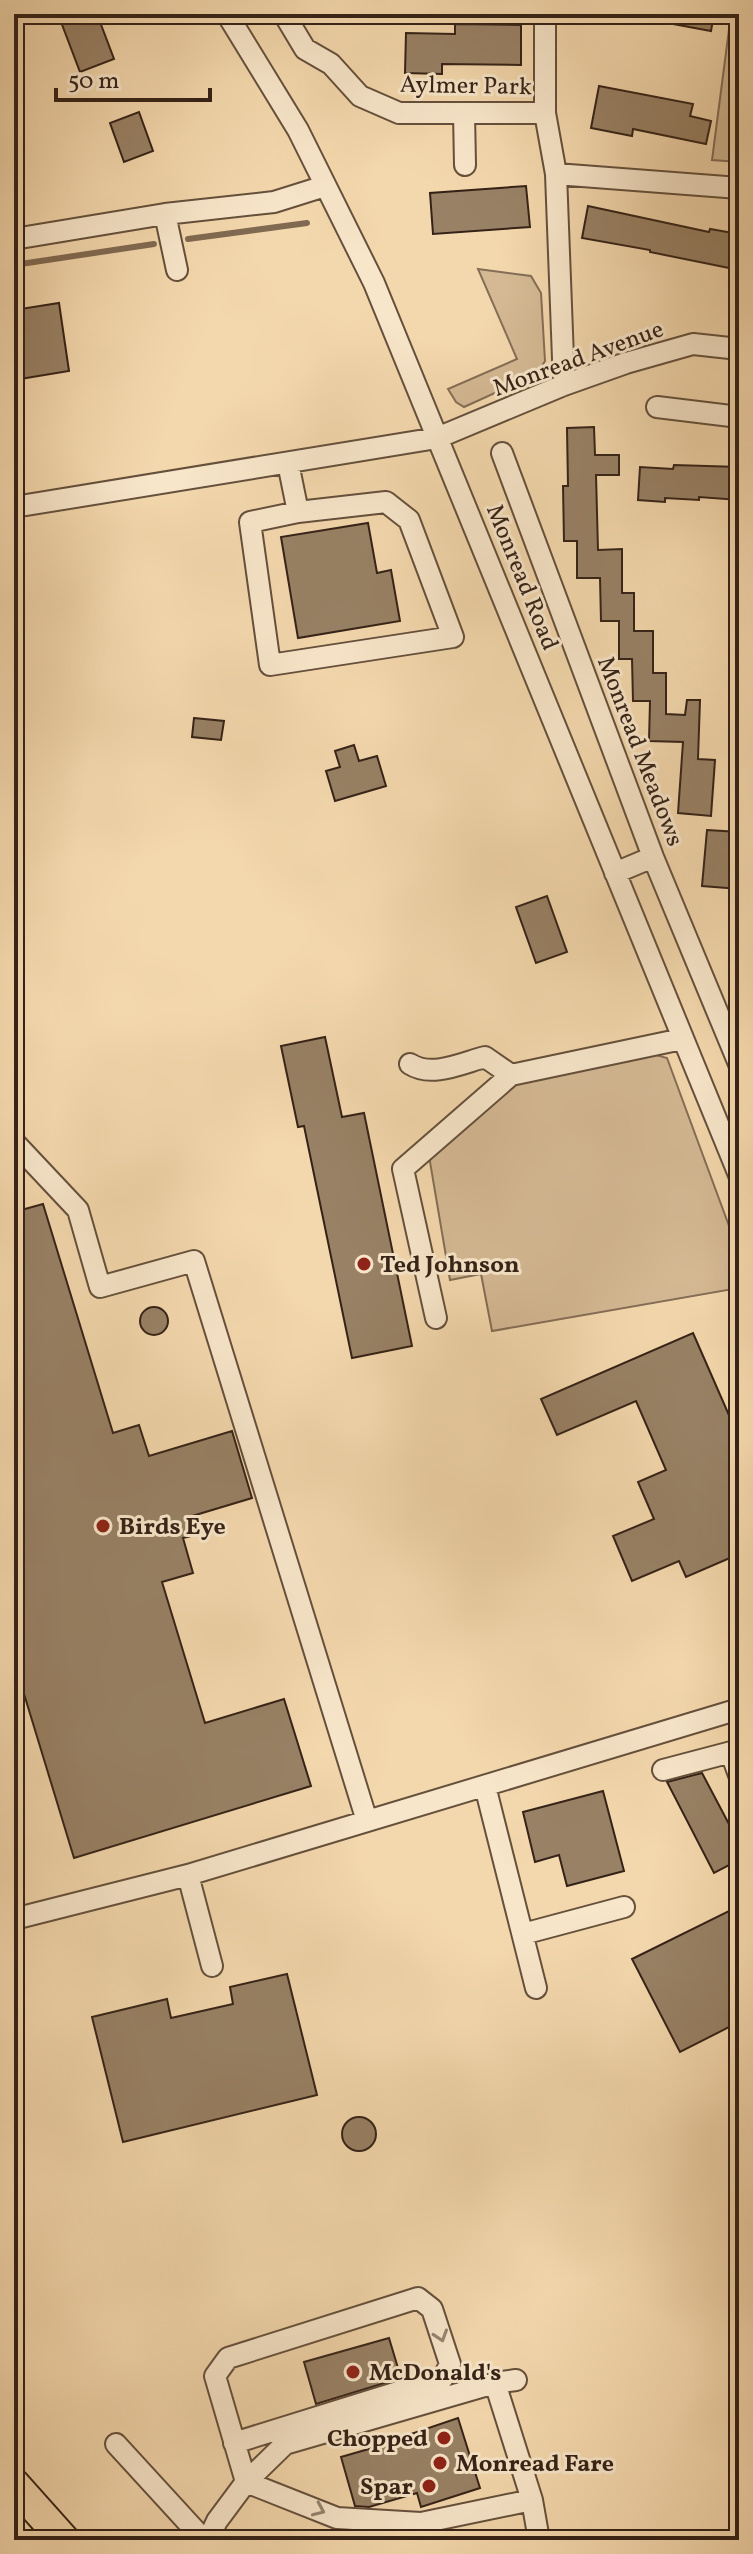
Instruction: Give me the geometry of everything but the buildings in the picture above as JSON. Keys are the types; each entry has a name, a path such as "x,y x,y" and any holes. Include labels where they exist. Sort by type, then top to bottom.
{"highway":[{"path":"14,2484 64,2540"}],"street":[{"name":"Monread Road","path":"227,14 298,130 374,283 739,1175"},
{"name":"Aylmer Park","path":"284,14 305,49 331,64 360,96 399,113 545,113"},
{"name":"Aylmer Park","path":"545,14 545,113 556,174 564,385"},
{"path":"464,113 465,165"},
{"path":"556,174 739,188"},
{"path":"14,239 165,214 274,202 325,186"},
{"path":"165,214 177,270"},
{"name":"Monread Avenue","path":"14,507 437,438 564,385 626,363 693,344 739,349"},
{"path":"657,407 739,417"},
{"name":"Monread Meadows","path":"502,453 653,857 739,1064"},
{"path":"288,463 298,512"},
{"path":"386,502 409,520 453,637 270,665 250,522 298,512 386,502"},
{"path":"615,873 653,857"},
{"path":"436,1318 403,1169 511,1075 682,1039"},
{"path":"410,1064 420,1071 443,1069 485,1057 511,1075"},
{"path":"14,1142 78,1210 100,1287 194,1261 367,1821"},
{"path":"14,1919 188,1875 739,1709"},
{"path":"663,1770 735,1751 739,1775"},
{"path":"485,1786 536,1988"},
{"path":"188,1875 212,1966"},
{"path":"523,1934 624,1907"},
{"path":"234,2443 443,2378 450,2364 432,2309 418,2298 228,2358 215,2376 234,2443 246,2482"},
{"path":"116,2444 206,2540 246,2482 285,2444 495,2383 516,2380"},
{"path":"495,2383 532,2500 539,2540"},
{"path":"246,2482 337,2518 421,2523 532,2500"}],"shaded area":[{"path":"731,14 739,14 739,162 712,160"},
{"path":"478,269 531,276 541,293 545,361 537,374 464,407 456,402 448,389 517,359"},
{"path":"642,1051 667,1058 739,1253 739,1288 492,1331 481,1274 450,1280 429,1156 523,1072"}],"waterway":[{"path":"188,239 307,223"},
{"path":"14,265 154,244"}],"place":[{"name":"Ted Johnson","path":"364,1264"},
{"name":"Birds Eye","path":"103,1526"},
{"name":"McDonald's","path":"353,2372"},
{"name":"Chopped","path":"444,2438"},
{"name":"Monread Fare","path":"440,2463"},
{"name":"Spar","path":"429,2486"}]}
